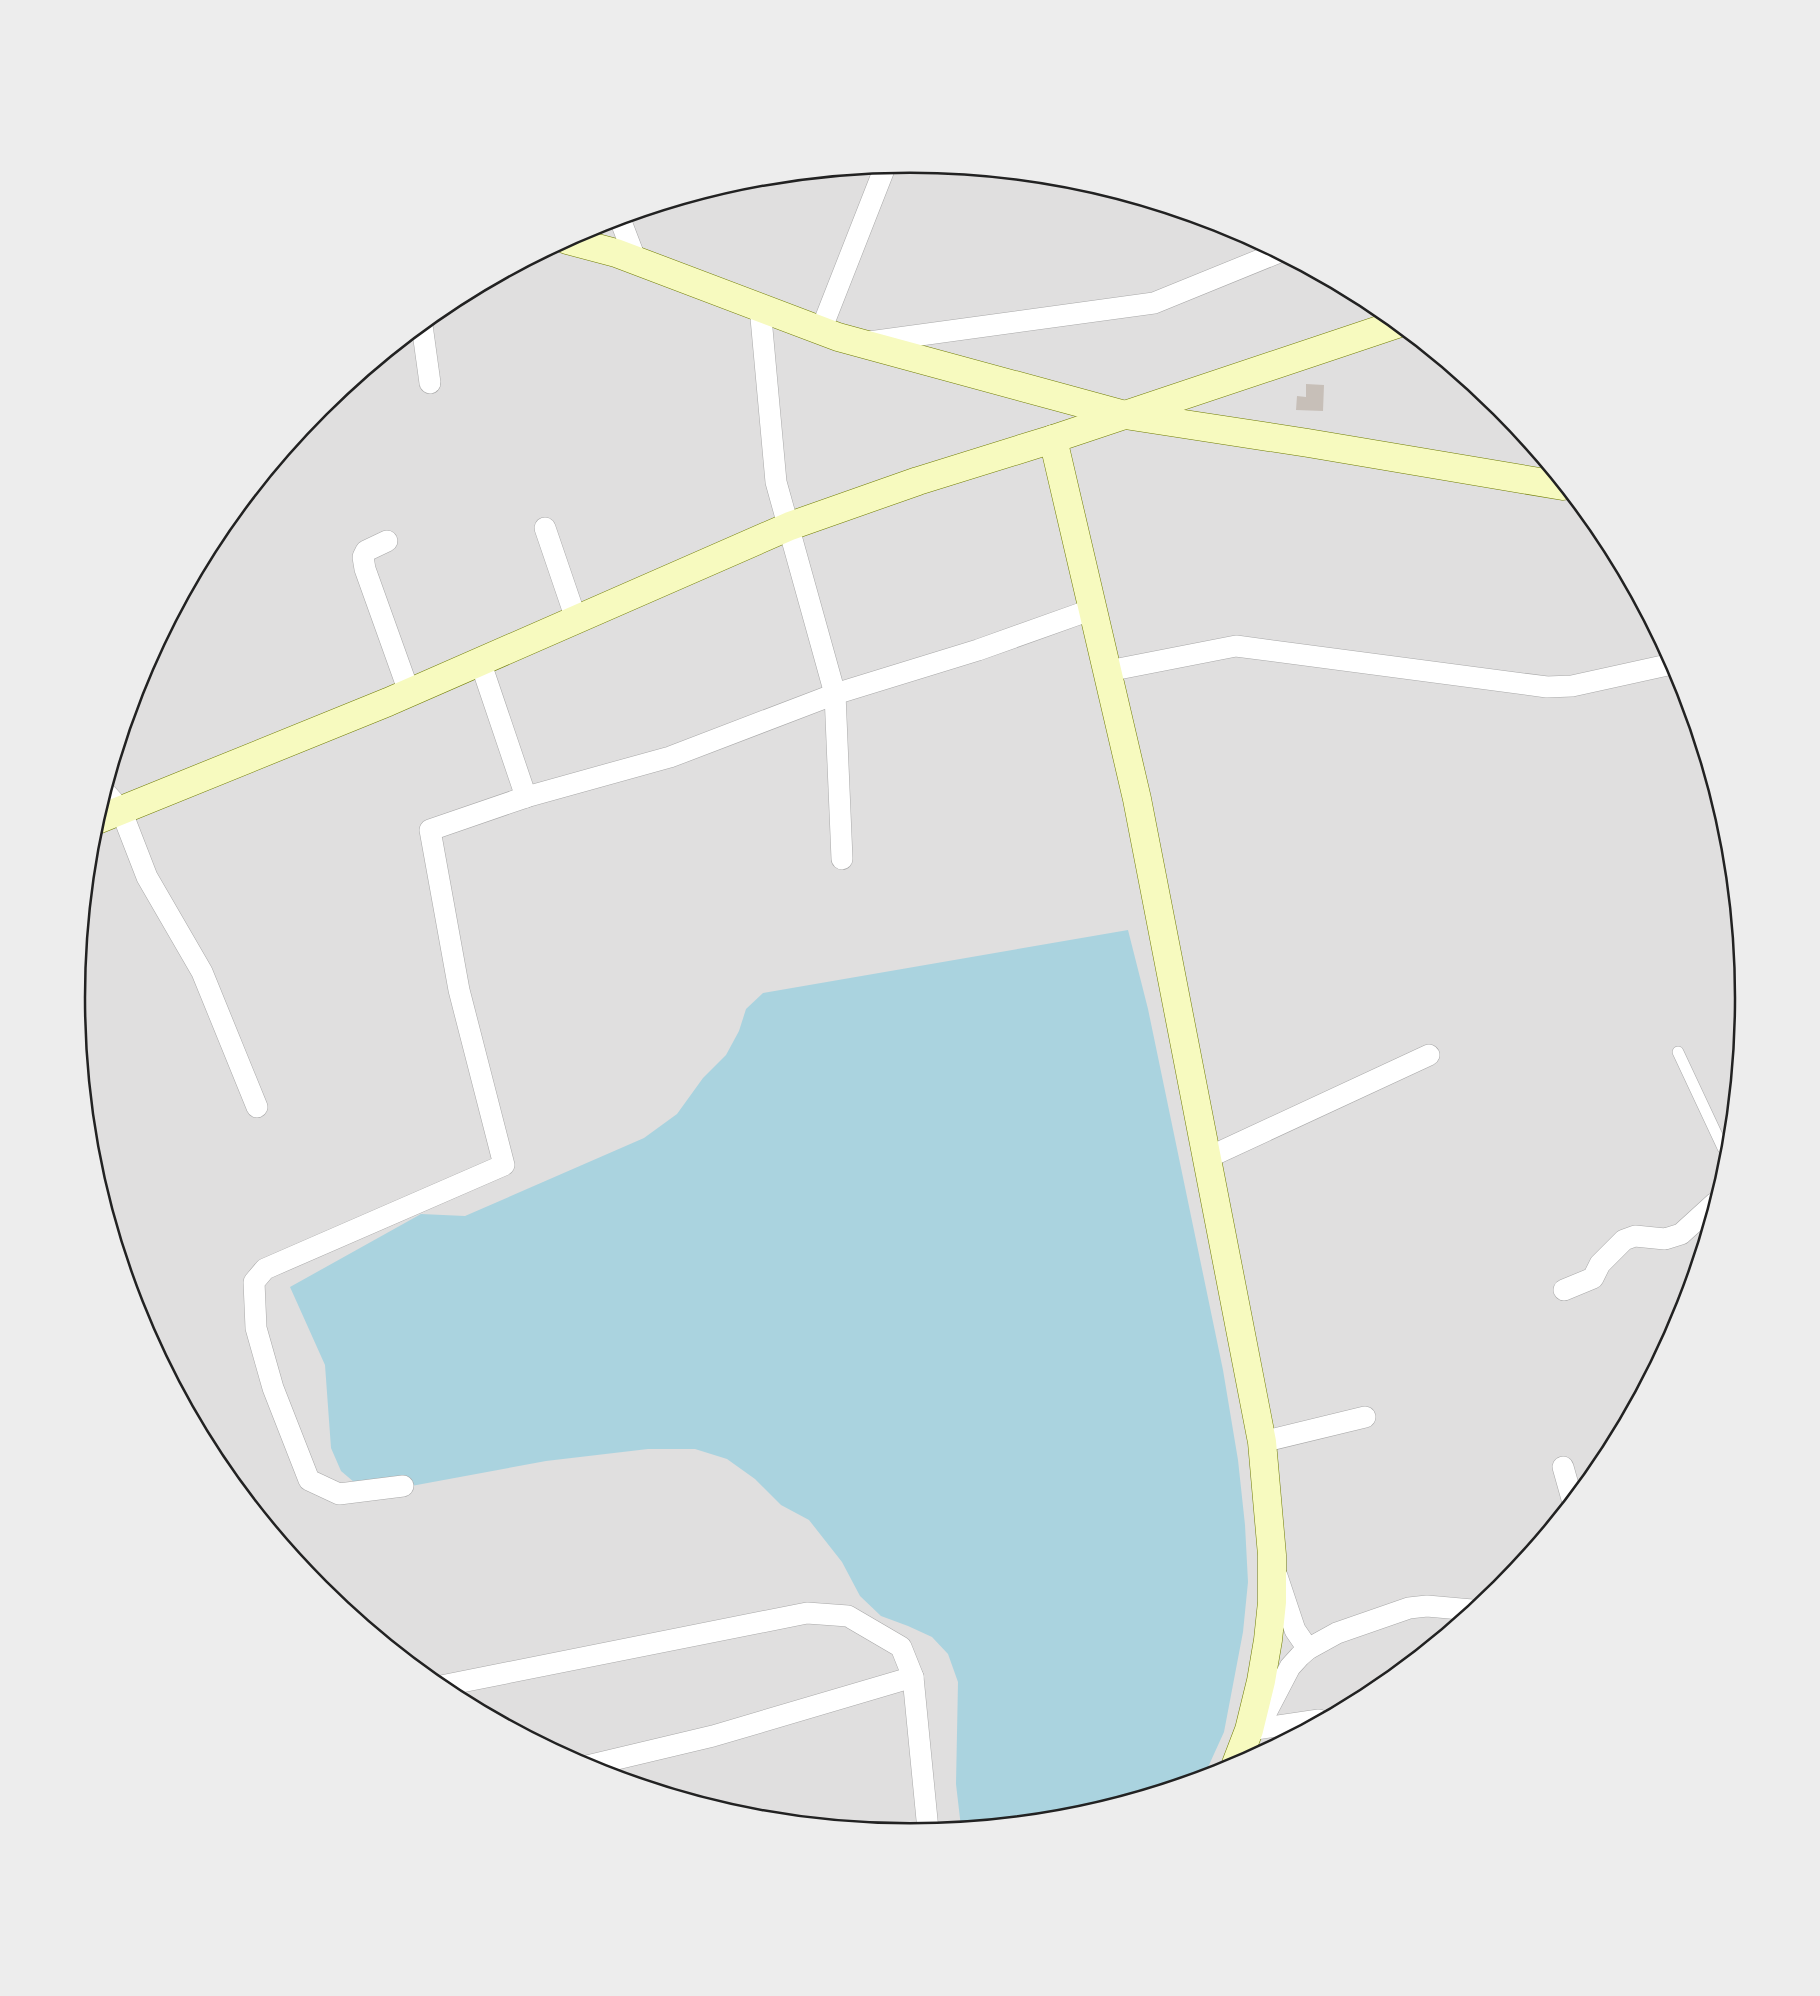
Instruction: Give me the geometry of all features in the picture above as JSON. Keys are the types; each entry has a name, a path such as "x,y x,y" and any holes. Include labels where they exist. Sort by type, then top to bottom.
{"street":[{"path":"820,330 882,174"},
{"path":"622,225 636,261"},
{"path":"578,243 616,253 861,344 1125,415 1308,443 1556,485"},
{"path":"861,344 1154,303 1271,256"},
{"path":"760,308 776,482 790,526 834,694 842,858"},
{"path":"257,1107 202,972 108,807 409,692 790,526 918,481 1053,439 1389,327"},
{"path":"423,332 430,383"},
{"path":"1053,439 1137,799 1262,1442 1272,1555 1272,1602 1268,1640 1249,1730 1240,1754"},
{"path":"545,528 576,619"},
{"path":"387,541 366,551 363,557 365,568 409,692"},
{"path":"403,1486 339,1494 309,1480 273,1388 256,1328 254,1282 265,1269 504,1165 459,990 430,830 526,797 670,757 834,694 978,650 1093,609"},
{"path":"1108,671 1236,646 1547,687 1572,686 1665,666"},
{"path":"480,661 526,797"},
{"path":"1207,1158 1429,1055"},
{"path":"1564,1290 1593,1278 1600,1264 1624,1240 1635,1236 1665,1239 1681,1234 1707,1210"},
{"path":"1262,1442 1365,1417"},
{"path":"1563,1467 1570,1493"},
{"path":"1272,1555 1291,1619 1308,1649"},
{"path":"1249,1730 1266,1713 1290,1667 1308,1649 1337,1633 1409,1608 1427,1606 1463,1609"},
{"path":"452,1684 808,1613 848,1616 901,1647 913,1677 927,1822"},
{"path":"601,1763 713,1736 913,1677"},
{"path":"1249,1730 1304,1722"}],"lane":[{"path":"1678,1052 1721,1145"}],"shaded area":[{"path":"910,173 1018,180 1124,201 1175,217 1226,236 1275,258 1322,284 1368,312 1412,343 1454,378 1530,454 1565,496 1596,540 1650,633 1672,682 1707,784 1728,890 1733,944 1735,998 1728,1106 1707,1212 1691,1263 1672,1314 1650,1363 1624,1411 1596,1456 1565,1500 1530,1542 1454,1618 1412,1653 1368,1684 1275,1738 1226,1760 1124,1795 1018,1816 964,1821 910,1823 802,1816 696,1795 645,1779 594,1760 545,1738 497,1712 452,1684 408,1653 366,1618 290,1542 255,1500 224,1456 170,1363 148,1314 113,1212 92,1106 85,998 92,890 113,784 129,733 148,682 170,633 196,585 224,540 255,496 290,454 366,378 408,343 452,312 545,258 594,236 696,201 802,180 856,175"}],"water":[{"path":"1128,930 1148,1009 1223,1370 1238,1460 1245,1525 1248,1582 1243,1632 1224,1732 1208,1767 1124,1795 1071,1807 1018,1816 960,1821 956,1784 958,1682 948,1654 932,1637 881,1616 860,1596 842,1562 809,1520 781,1505 755,1479 727,1459 695,1449 648,1449 546,1461 368,1494 341,1471 331,1448 325,1365 290,1287 421,1214 465,1216 644,1138 677,1114 703,1078 726,1055 739,1031 746,1009 763,993"}],"building":[{"path":"1306,384 1324,385 1323,411 1296,410 1297,396 1306,397"}]}
